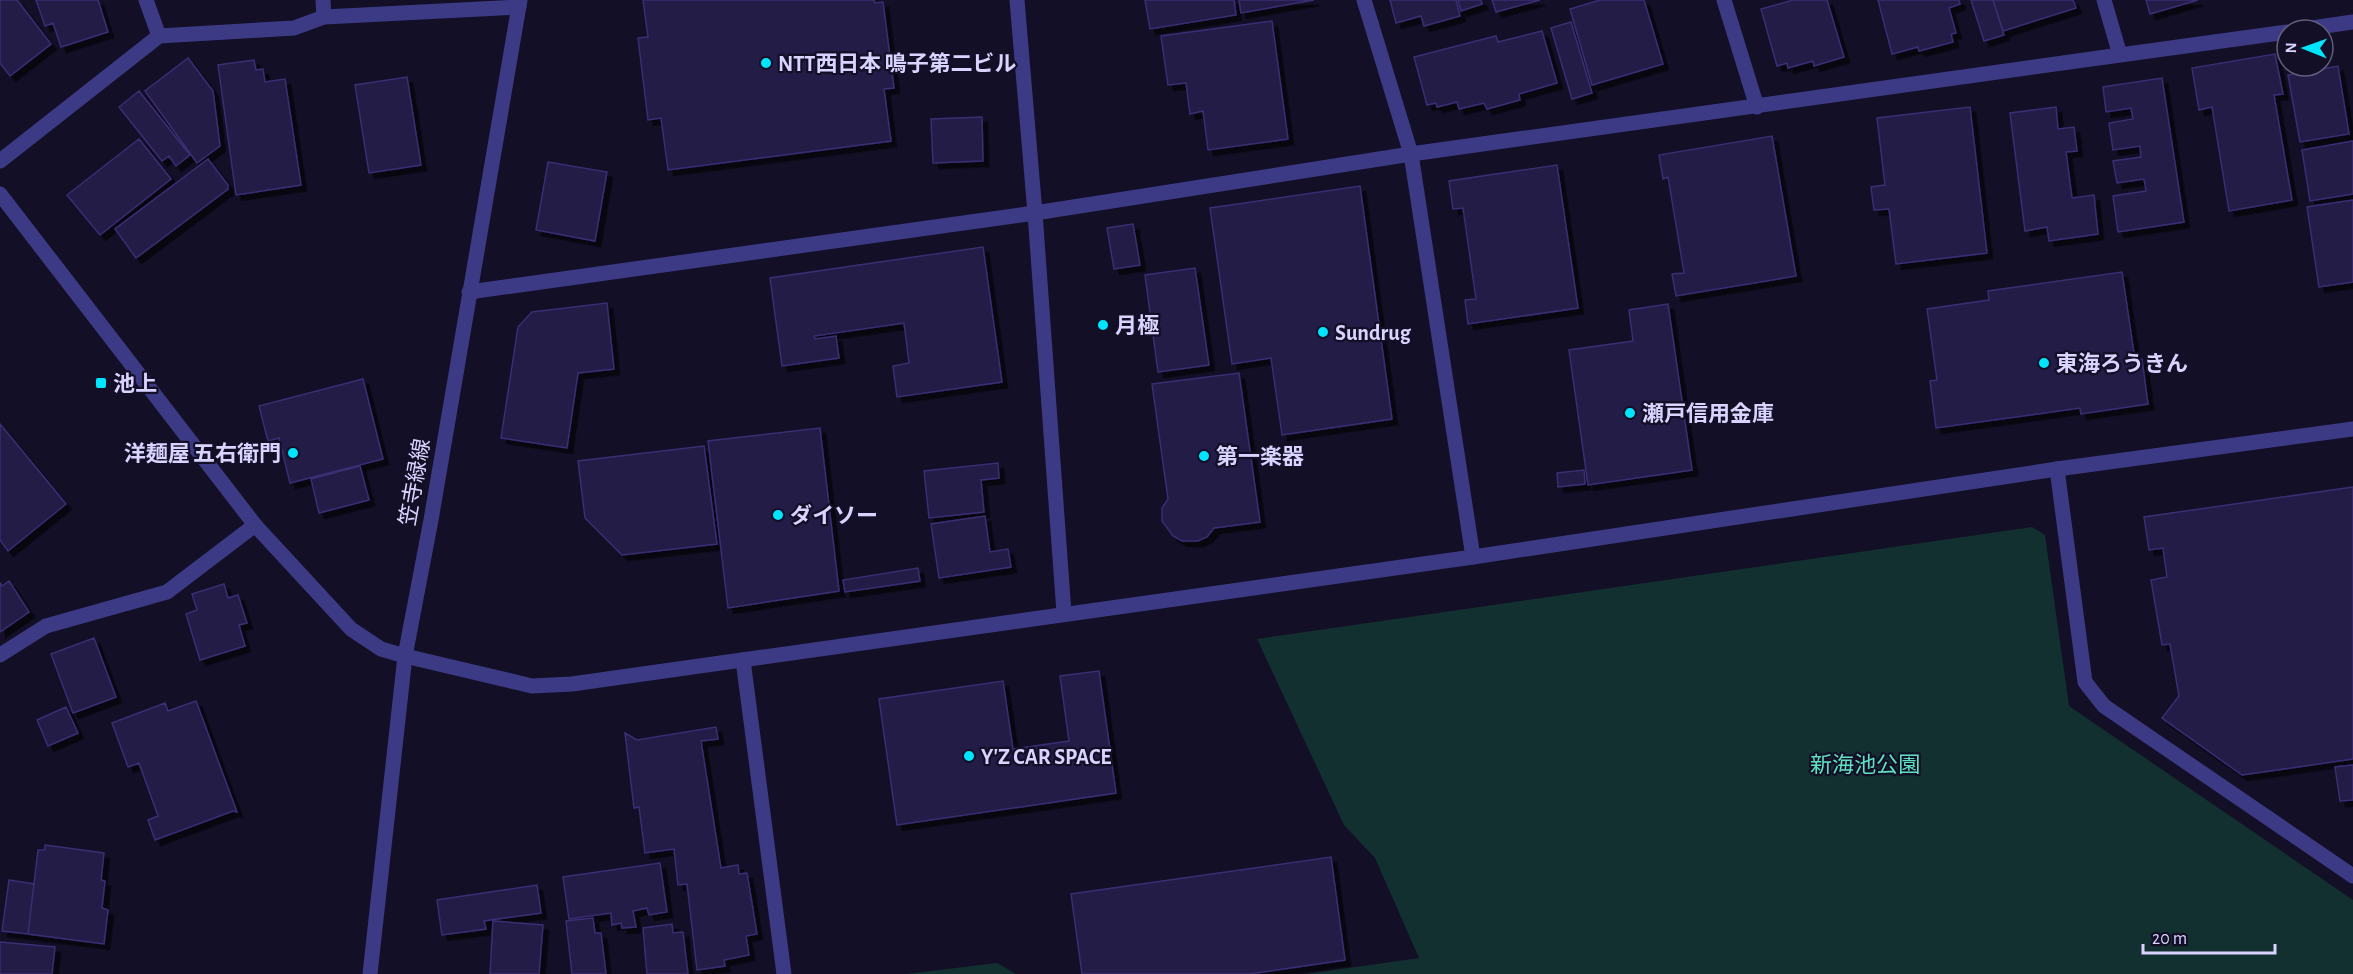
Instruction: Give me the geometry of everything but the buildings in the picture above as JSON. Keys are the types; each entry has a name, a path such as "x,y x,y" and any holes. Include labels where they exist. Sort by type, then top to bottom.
{"street":[{"path":"146,0 159,36"},
{"path":"323,0 324,17"},
{"path":"1017,0 1064,614"},
{"path":"1364,0 1411,154 1473,557"},
{"path":"1724,0 1757,107"},
{"path":"2104,0 2120,55"},
{"path":"0,161 159,36 294,28 324,17 519,4"},
{"name":"笠寺緑線","path":"370,974 405,656 431,520 519,4"},
{"path":"2335,25 2353,22"},
{"path":"469,292 1035,213 1411,154 2275,34"},
{"path":"0,194 255,525 351,629 381,649 532,686 572,684 1473,557 2057,470 2353,429"},
{"path":"2057,470 2085,682 2104,706 2353,876"},
{"path":"0,655 46,626 166,592 255,525"},
{"path":"743,660 784,974"}],"green space":[{"name":"新海池公園","path":"2032,527 2045,535 2069,706 2353,900 2353,974 1306,974 1419,958 1375,858 1344,825 1257,639"},
{"path":"997,963 1016,974 906,974"}],"place":[{"name":"NTT西日本 鳴子第二ビル","path":"766,63"},
{"name":"月極","path":"1103,325"},
{"name":"Sundrug","path":"1323,332"},
{"name":"東海ろうきん","path":"2044,363"},
{"name":"池上","path":"101,383"},
{"name":"瀬戸信用金庫","path":"1630,413"},
{"name":"洋麺屋 五右衛門","path":"293,453"},
{"name":"第一楽器","path":"1204,456"},
{"name":"ダイソー","path":"778,515"},
{"name":"Y'Z CAR SPACE","path":"969,756"}]}
